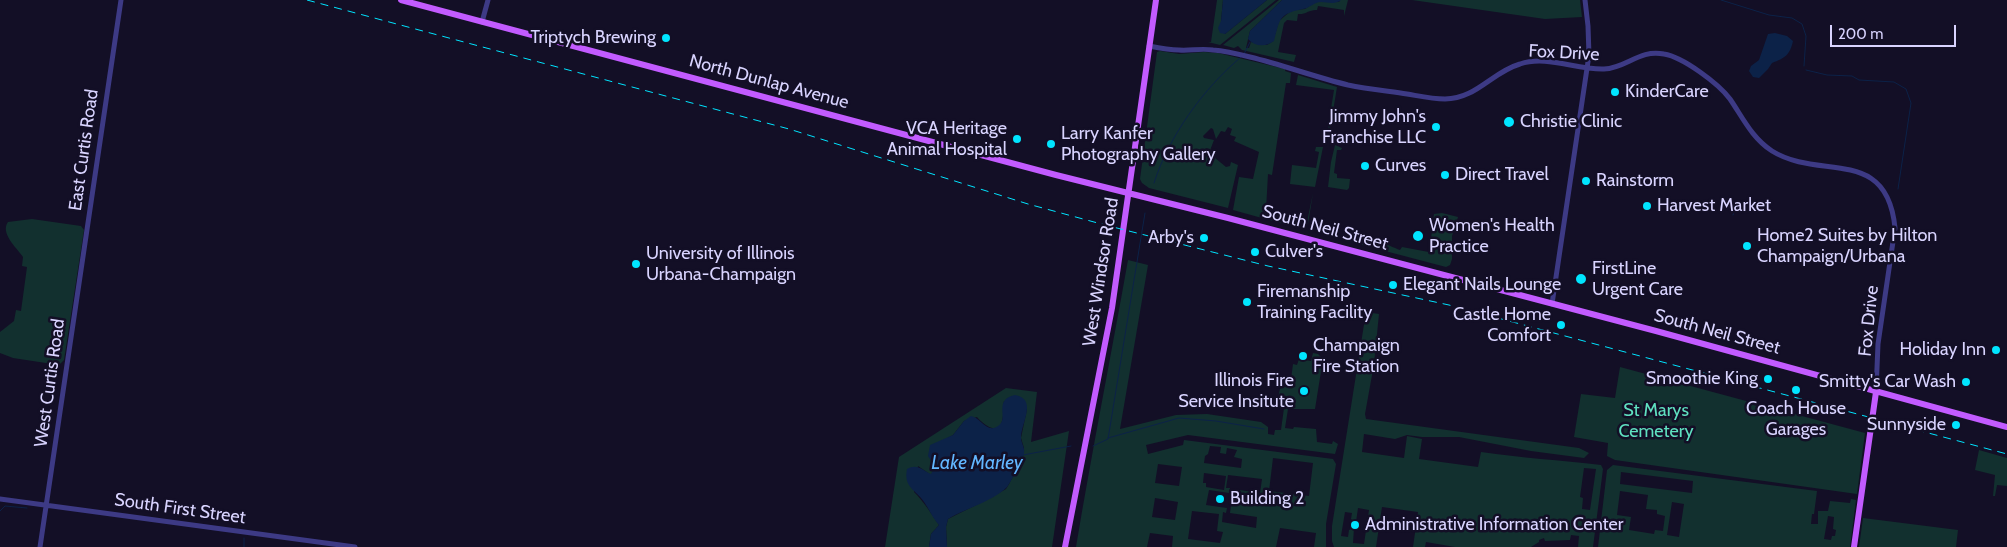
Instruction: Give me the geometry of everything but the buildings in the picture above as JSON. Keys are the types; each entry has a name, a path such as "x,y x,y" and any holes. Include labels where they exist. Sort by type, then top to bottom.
{"main road":[{"name":"North Dunlap Avenue","path":"402,0 1128,193"},
{"name":"West Windsor Road","path":"1065,547 1112,308 1156,0"},
{"name":"South Neil Street","path":"1128,193 1552,304 2007,427"},
{"path":"1854,547 1876,392"}],"street":[{"name":"East Curtis Road","path":"87,224 121,0"},
{"path":"482,22 488,0"},
{"path":"1552,304 1587,67 1589,42 1585,0"},
{"name":"Fox Drive","path":"1149,46 1181,51 1216,50 1286,66 1348,85 1446,99 1470,94 1509,68 1522,63 1537,61 1612,68 1642,54 1656,52 1673,56 1719,87 1729,98 1750,131 1770,150 1797,162 1852,170 1865,174 1876,182 1886,194 1892,207 1895,228 1878,344 1876,392"},
{"name":"West Curtis Road","path":"40,547 87,224"},
{"name":"South First Street","path":"0,498 355,547"}],"green space":[{"path":"1217,0 1223,0 1221,21 1225,34 1267,0 1276,0 1220,45 1208,42 1211,42"},
{"path":"1279,0 1282,0 1250,31 1246,48 1249,48 1251,42 1267,45 1273,41 1279,21 1292,10 1305,9 1315,2 1348,0 1344,16 1344,10 1318,6 1317,10 1298,14 1297,21 1287,20 1284,23 1278,52 1296,55 1294,62 1242,50 1238,46 1234,48 1223,45"},
{"path":"1412,0 1580,0 1582,17 1545,19"},
{"path":"1157,52 1179,54 1218,53 1285,69 1285,71 1291,73 1290,83 1286,83 1272,175 1268,174 1266,210 1268,211 1267,216 1307,222 1313,193 1308,224 1298,228 1233,210 1239,177 1253,179 1259,152 1234,141 1236,137 1230,135 1232,129 1228,127 1225,132 1221,131 1216,139 1211,128 1203,136 1204,138 1214,140 1209,153 1226,167 1230,166 1231,162 1238,165 1228,208 1149,188 1142,183 1140,179"},
{"path":"1298,75 1337,87 1331,124 1325,142 1322,141 1324,128 1328,128 1334,90 1296,85"},
{"path":"1335,145 1342,148 1337,150 1334,173 1337,174 1337,178 1350,179 1347,190 1328,187"},
{"path":"1316,147 1323,147 1315,187 1290,184 1292,165 1316,168 1319,152 1315,151"},
{"path":"1442,213 1458,217 1452,236 1452,259 1450,265 1446,267 1351,242 1353,239 1367,242 1381,237 1383,244 1400,250 1402,247 1434,253 1437,246 1431,239 1434,214"},
{"path":"32,219 81,226 84,230 64,360 59,365 13,358 0,353 0,332 14,321 16,310 21,311 27,267 22,266 23,257 7,235 6,226 8,222"},
{"path":"1128,260 1148,265 1120,429 1176,415 1207,414 1261,422 1268,427 1268,434 1274,435 1275,430 1281,430 1284,408 1278,397 1280,389 1290,387 1293,364 1297,365 1299,359 1311,361 1313,353 1318,354 1323,359 1315,409 1288,409 1285,428 1316,429 1317,442 1332,444 1333,441 1338,444 1335,454 1188,435 1146,445 1148,454 1183,445 1184,440 1333,459 1336,464 1326,524 1326,547 1314,547 1316,533 1280,528 1276,547 1172,547 1173,536 1150,533 1147,547 1076,547","holes":["1210,446 1221,447 1220,453 1226,454 1227,448 1237,450 1234,457 1242,459 1241,468 1204,463 1205,456 1208,454","1273,458 1313,463 1309,496 1269,491","1158,464 1182,467 1179,486 1155,483","1204,473 1226,476 1224,490 1206,487 1206,483 1203,483","1228,475 1262,479 1260,493 1233,489 1230,513 1257,517 1256,528 1222,522 1223,512 1226,513 1227,508 1206,505 1209,490 1229,493 1230,488 1226,488","1155,498 1178,502 1175,520 1152,517","1192,511 1219,514 1217,531 1223,532 1220,543 1188,539"]},
{"path":"1366,312 1379,314 1374,364 1365,414 1366,419 1579,448 1589,453 1584,458 1531,451 1459,437 1407,435 1395,439 1364,434 1362,452 1404,458 1407,436 1422,439 1419,459 1478,467 1481,452 1601,465 1603,469 1593,547 1578,547 1579,536 1571,535 1570,540 1545,541 1544,538 1531,547 1455,547 1426,542 1425,547 1413,547 1418,512 1382,507 1376,547 1334,547 1332,526","holes":["1584,468 1596,469 1590,510 1582,509 1583,498 1580,497","1358,508 1369,510 1364,544 1353,543 1354,528 1349,530 1348,537 1341,536 1345,512 1352,513 1351,519 1356,522"]},
{"name":"St Marys Cemetery","path":"1620,367 1865,433 1857,494 1615,460 1607,456 1608,443 1574,437 1581,394 1615,398"},
{"path":"1006,388 1037,392 1031,442 1069,431 1052,547 947,547 946,527 948,519 1006,489 1022,459 1024,448 1021,438 1027,409 1004,401 1003,419 1000,426 997,428 990,427 977,417 964,421 953,435 946,439 931,475 918,466 914,492 939,525 931,534 929,547 885,547 899,457"},
{"path":"1979,450 2007,458 2007,486 1997,485 1995,496 1993,496 1995,475 1975,470"},
{"path":"1613,465 1817,491 1811,524 1818,524 1818,511 1828,511 1830,501 1850,503 1851,499 1856,500 1850,547 1598,547 1607,470","holes":["1621,472 1693,481 1692,493 1620,484","1620,491 1648,495 1646,509 1657,510 1657,514 1665,516 1663,531 1655,530 1654,534 1629,530 1631,517 1617,515","1672,502 1684,504 1679,537 1667,535","1828,516 1834,517 1833,529 1836,530 1835,536 1832,536 1831,540 1824,539"]},
{"path":"1863,518 1958,530 1956,547 1859,547"}],"water":[{"path":"1223,0 1267,0 1225,34 1220,33 1218,28 1221,21"},
{"path":"1282,0 1341,0 1334,3 1319,2 1289,13 1279,22 1274,41 1261,45 1251,42 1248,39 1250,31"},
{"path":"1775,33 1787,36 1793,41 1790,50 1784,58 1772,63 1759,78 1753,77 1749,71 1751,66 1759,60 1768,34"},
{"name":"Lake Marley","path":"1015,395 1022,397 1026,401 1027,412 1021,438 1024,453 1011,481 1007,487 994,497 948,519 946,527 947,547 929,547 931,534 939,525 923,500 909,485 906,476 907,469 917,467 931,474 933,467 928,456 930,445 953,435 964,421 971,416 987,427 994,428 998,426 1002,419 1004,401 1008,397"}],"waterway":[{"path":"1721,0 1769,15 1792,18 1802,24 1806,36 1804,66"},
{"path":"1244,54 1250,42"},
{"path":"1154,183 1160,165 1189,114 1213,84 1241,57"},
{"path":"1806,70 1827,75 1852,76 1859,80 1894,82 1906,89 1911,103 1898,189"},
{"path":"1733,215 1735,209"},
{"path":"1093,446 1108,439 1145,213"},
{"path":"1108,438 1179,418 1216,421 1264,429"},
{"path":"1023,455 1071,446"},
{"path":"0,511 5,506 27,508"},
{"path":"244,538 244,547"}],"railway":[{"path":"307,0 789,129 1028,204 1105,225 1268,266 1449,305 2007,454"}],"place":[{"name":"Triptych Brewing","path":"666,38"},
{"name":"KinderCare","path":"1615,92"},
{"name":"Christie Clinic","path":"1509,122"},
{"name":"Jimmy John's Franchise LLC","path":"1436,127"},
{"name":"VCA Heritage Animal Hospital","path":"1017,139"},
{"name":"Larry Kanfer Photography Gallery","path":"1051,144"},
{"name":"Curves","path":"1365,166"},
{"name":"Direct Travel","path":"1445,175"},
{"name":"Rainstorm","path":"1586,181"},
{"name":"Harvest Market","path":"1647,206"},
{"name":"Women's Health Practice","path":"1418,236"},
{"name":"Arby's","path":"1204,238"},
{"name":"Home2 Suites by Hilton Champaign/Urbana","path":"1747,246"},
{"name":"Culver's","path":"1255,252"},
{"name":"University of Illinois Urbana-Champaign","path":"636,264"},
{"name":"FirstLine Urgent Care","path":"1581,279"},
{"name":"Elegant Nails Lounge","path":"1393,285"},
{"name":"Firemanship Training Facility","path":"1247,302"},
{"name":"Castle Home Comfort","path":"1561,325"},
{"name":"Holiday Inn","path":"1996,350"},
{"name":"Champaign Fire Station","path":"1303,356"},
{"name":"Smoothie King","path":"1768,379"},
{"name":"Smitty's Car Wash","path":"1966,382"},
{"name":"Coach House Garages","path":"1796,390"},
{"name":"Illinois Fire Service Insitute","path":"1304,391"},
{"name":"Sunnyside","path":"1956,425"},
{"name":"Building 2","path":"1220,499"},
{"name":"Administrative Information Center","path":"1355,525"}]}
